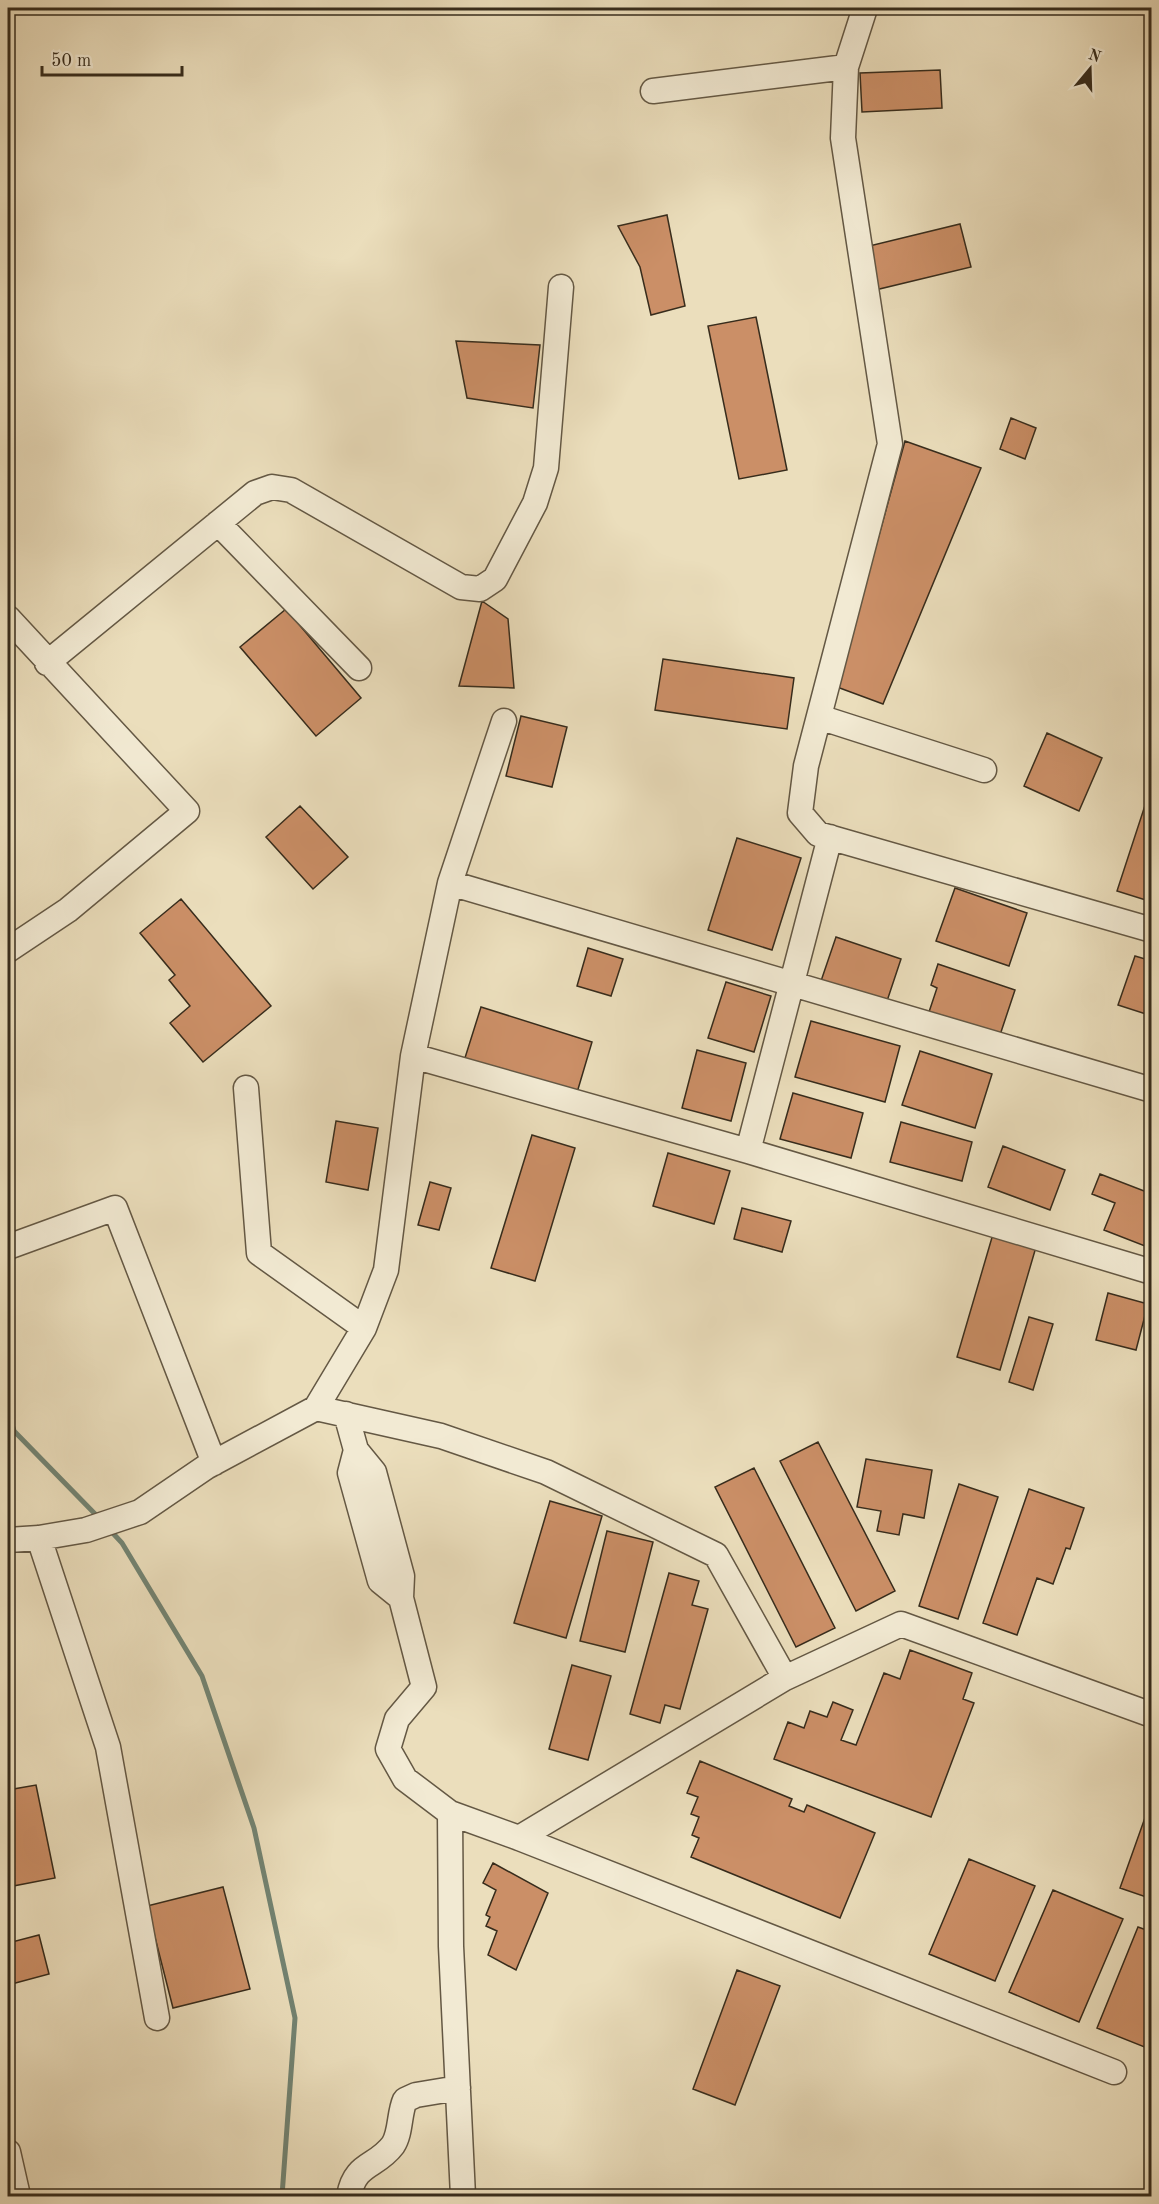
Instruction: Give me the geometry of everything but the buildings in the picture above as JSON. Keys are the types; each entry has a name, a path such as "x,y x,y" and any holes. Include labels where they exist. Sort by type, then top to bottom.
{"street":[{"path":"865,8 846,67 843,138 890,444 806,766 800,813 818,834 1152,930"},
{"path":"653,91 846,67"},
{"path":"47,663 255,493 272,487 291,490 461,587 480,589 495,579 535,503 546,468 561,287"},
{"path":"218,523 359,668"},
{"path":"8,618 47,663 187,811 68,910 8,950"},
{"path":"819,717 984,770"},
{"path":"8,1540 39,1538 86,1530 140,1512 214,1463 315,1407 364,1328 386,1270 413,1056 450,883 504,721"},
{"path":"748,1151 830,837"},
{"path":"450,883 1152,1090"},
{"path":"413,1056 748,1151 1152,1272"},
{"path":"246,1088 259,1253 364,1328"},
{"path":"8,1247 115,1208 214,1463"},
{"path":"315,1407 441,1436 546,1472 716,1555 785,1678"},
{"path":"346,1414 356,1450 350,1473 380,1581 401,1598 424,1688 397,1719 388,1749 405,1779 450,1813 1114,2072"},
{"path":"39,1538 108,1747 157,2018"},
{"path":"519,1838 785,1678 902,1624 1152,1715"},
{"path":"450,1813 451,1946 463,2196"},
{"path":"349,2196 355,2176 394,2144 405,2100 416,2095 458,2088"},
{"path":"8,2152 18,2196"}],"waterway":[{"path":"8,1411 14,1431 99,1518"},
{"path":"109,1529 122,1543 202,1676 254,1828 295,2018 282,2196"}]}
